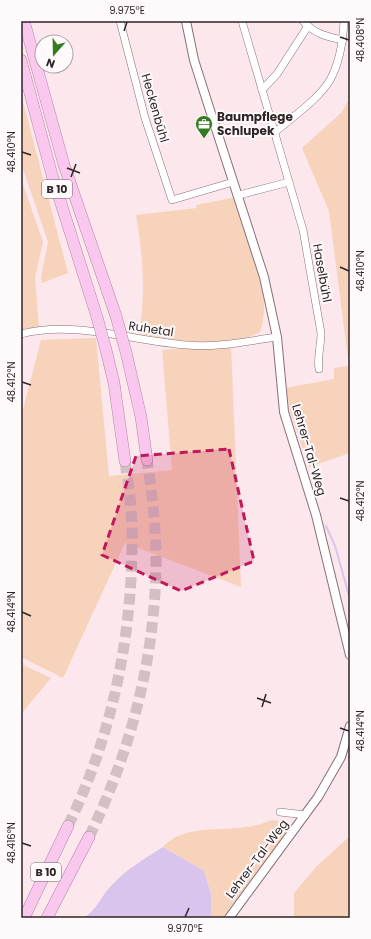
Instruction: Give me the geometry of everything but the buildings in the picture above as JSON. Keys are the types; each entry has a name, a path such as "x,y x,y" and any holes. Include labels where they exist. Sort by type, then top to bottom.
{"highway":[{"name":"B 10","path":"24,21 64,165 116,316 141,417 147,460"},
{"name":"B 10","path":"21,60 52,175 106,350 114,383 125,461"},
{"name":"B 10","path":"24,918 68,826"},
{"name":"B 10","path":"47,918 90,837"}],"street":[{"name":"Heckenbühl","path":"120,21 145,118 172,200 233,182"},
{"name":"Lehrer-Tal-Weg","path":"186,21 194,60 233,182 239,195 264,277 277,337 284,412 316,515 350,655"},
{"name":"Haselbühl","path":"242,21 303,230 321,334 321,347 318,358 319,369"},
{"path":"274,133 319,94 330,81 343,40 344,21"},
{"path":"262,90 277,74 305,24 323,36 343,40"},
{"path":"239,195 289,182"},
{"name":"Ruhetal","path":"21,334 43,330 77,330 186,345 211,346 277,337"},
{"name":"Lehrer-Tal-Weg","path":"229,918 318,797 341,757 350,726"},
{"name":"Lehrer-Tal-Weg","path":"280,812 305,815"}],"highlighted area":[{"path":"229,449 254,561 181,591 102,555 136,456"}],"shaded area":[{"path":"21,94 68,273 42,283 41,277 48,242 21,163"},
{"path":"350,97 350,453 309,467 290,411 286,388 334,379 334,368 349,366 329,211 302,148 342,112"},
{"path":"21,179 43,242 35,278 39,327 21,331"},
{"path":"237,197 258,264 262,283 264,301 260,332 247,338 217,342 185,341 139,334 143,274 136,215 197,208 196,205"},
{"path":"96,338 109,476 172,470 162,350 231,345 241,587 125,543 63,678 21,657 21,417 41,340"},
{"path":"21,664 51,678 21,714"},
{"path":"273,820 282,822 288,828 283,837 222,918 211,918 211,894 204,871 163,847 180,835 191,832 249,827"},
{"path":"350,836 350,918 294,918 294,893 317,866"},
{"path":"163,847 204,871 211,894 211,918 84,918 92,911 107,891 122,875"}],"waterway":[{"path":"326,526 335,546 350,599"}],"tunnel":[{"path":"89,837 104,804 129,737 146,667 155,595 156,559 151,485 147,460"},
{"path":"68,826 93,767 103,737 119,675 124,643 131,579 132,544 131,503 125,461"}],"place":[{"name":"Baumpflege Schlupek","path":"204,139"}]}
